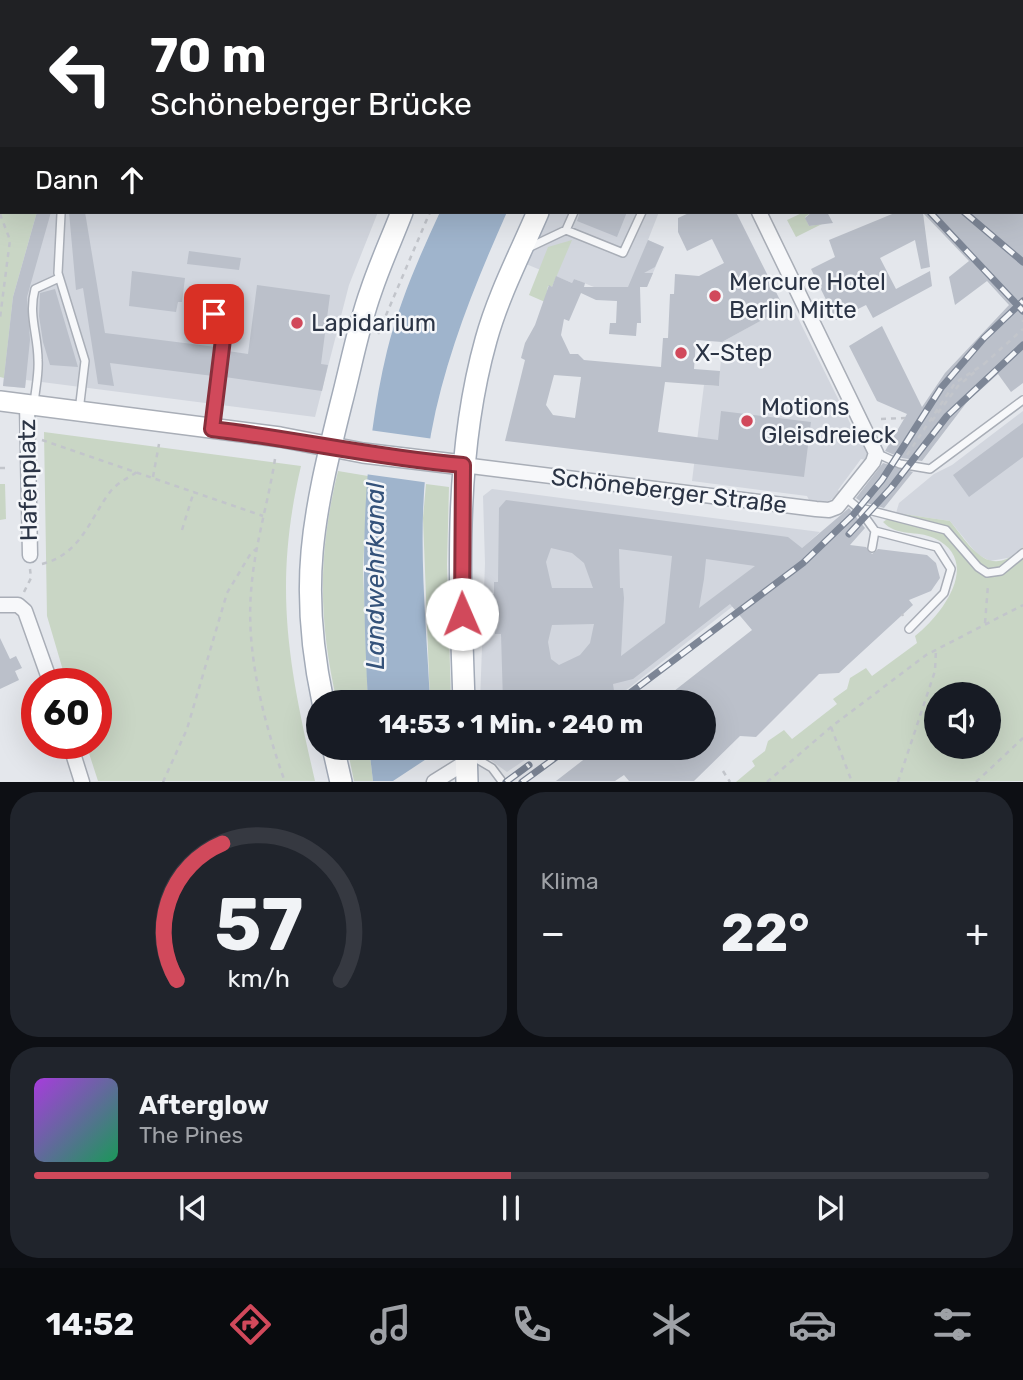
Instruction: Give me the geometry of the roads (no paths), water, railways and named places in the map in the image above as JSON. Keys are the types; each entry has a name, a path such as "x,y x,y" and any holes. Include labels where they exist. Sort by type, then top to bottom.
{"main road":[{"path":"321,690 312,642 309,571 312,533 330,447 370,291 401,214"},
{"path":"464,690 461,591 463,465 485,342 537,214"},
{"path":"336,760 341,782"}],"street":[{"path":"760,214 876,453 852,503"},
{"path":"0,401 330,447"},
{"name":"Hafenplatz","path":"30,405 25,440 30,555"},
{"name":"Schöneberger Straße","path":"330,447 433,463 816,509 829,510 852,503"},
{"path":"0,605 18,605 32,625 46,668"},
{"path":"75,759 82,782"},
{"path":"440,778 466,761"}],"lane":[{"path":"61,214 57,244 59,278 85,361 79,411"},
{"path":"521,252 566,230 574,214"},
{"path":"566,230 624,253 641,214"},
{"path":"30,405 38,359 32,332 32,302 36,289 59,278"},
{"path":"212,429 224,331 214,314"},
{"path":"876,453 900,464 930,469 1023,400"},
{"path":"852,503 875,531 937,547 951,569 944,593 909,629"},
{"path":"852,503 946,530 978,567 987,573 1001,571 1023,553"},
{"path":"872,548 875,531"},
{"path":"466,761 492,768 502,780"},
{"path":"466,761 472,764 476,782"}],"water":[{"name":"Landwehrkanal","path":"439,214 506,214 462,321 444,377 431,434 426,467 423,534 429,690 367,690 364,570 371,438 387,351 410,280"},
{"path":"371,760 437,760 437,781 373,781"}],"railway":[{"path":"932,214 1023,311"},
{"path":"966,214 1023,262"},
{"path":"634,690 803,563 853,515 882,480 941,388 984,338 1023,301"},
{"path":"849,534 891,488 947,416 1023,345"},
{"path":"522,782 552,760"},
{"path":"506,782 529,765"}],"place":[{"name":"Mercure Hotel Berlin Mitte","path":"715,296"},
{"name":"Lapidarium","path":"297,323"},
{"name":"X-Step","path":"681,353"},
{"name":"Motions Gleisdreieck","path":"747,421"}]}
